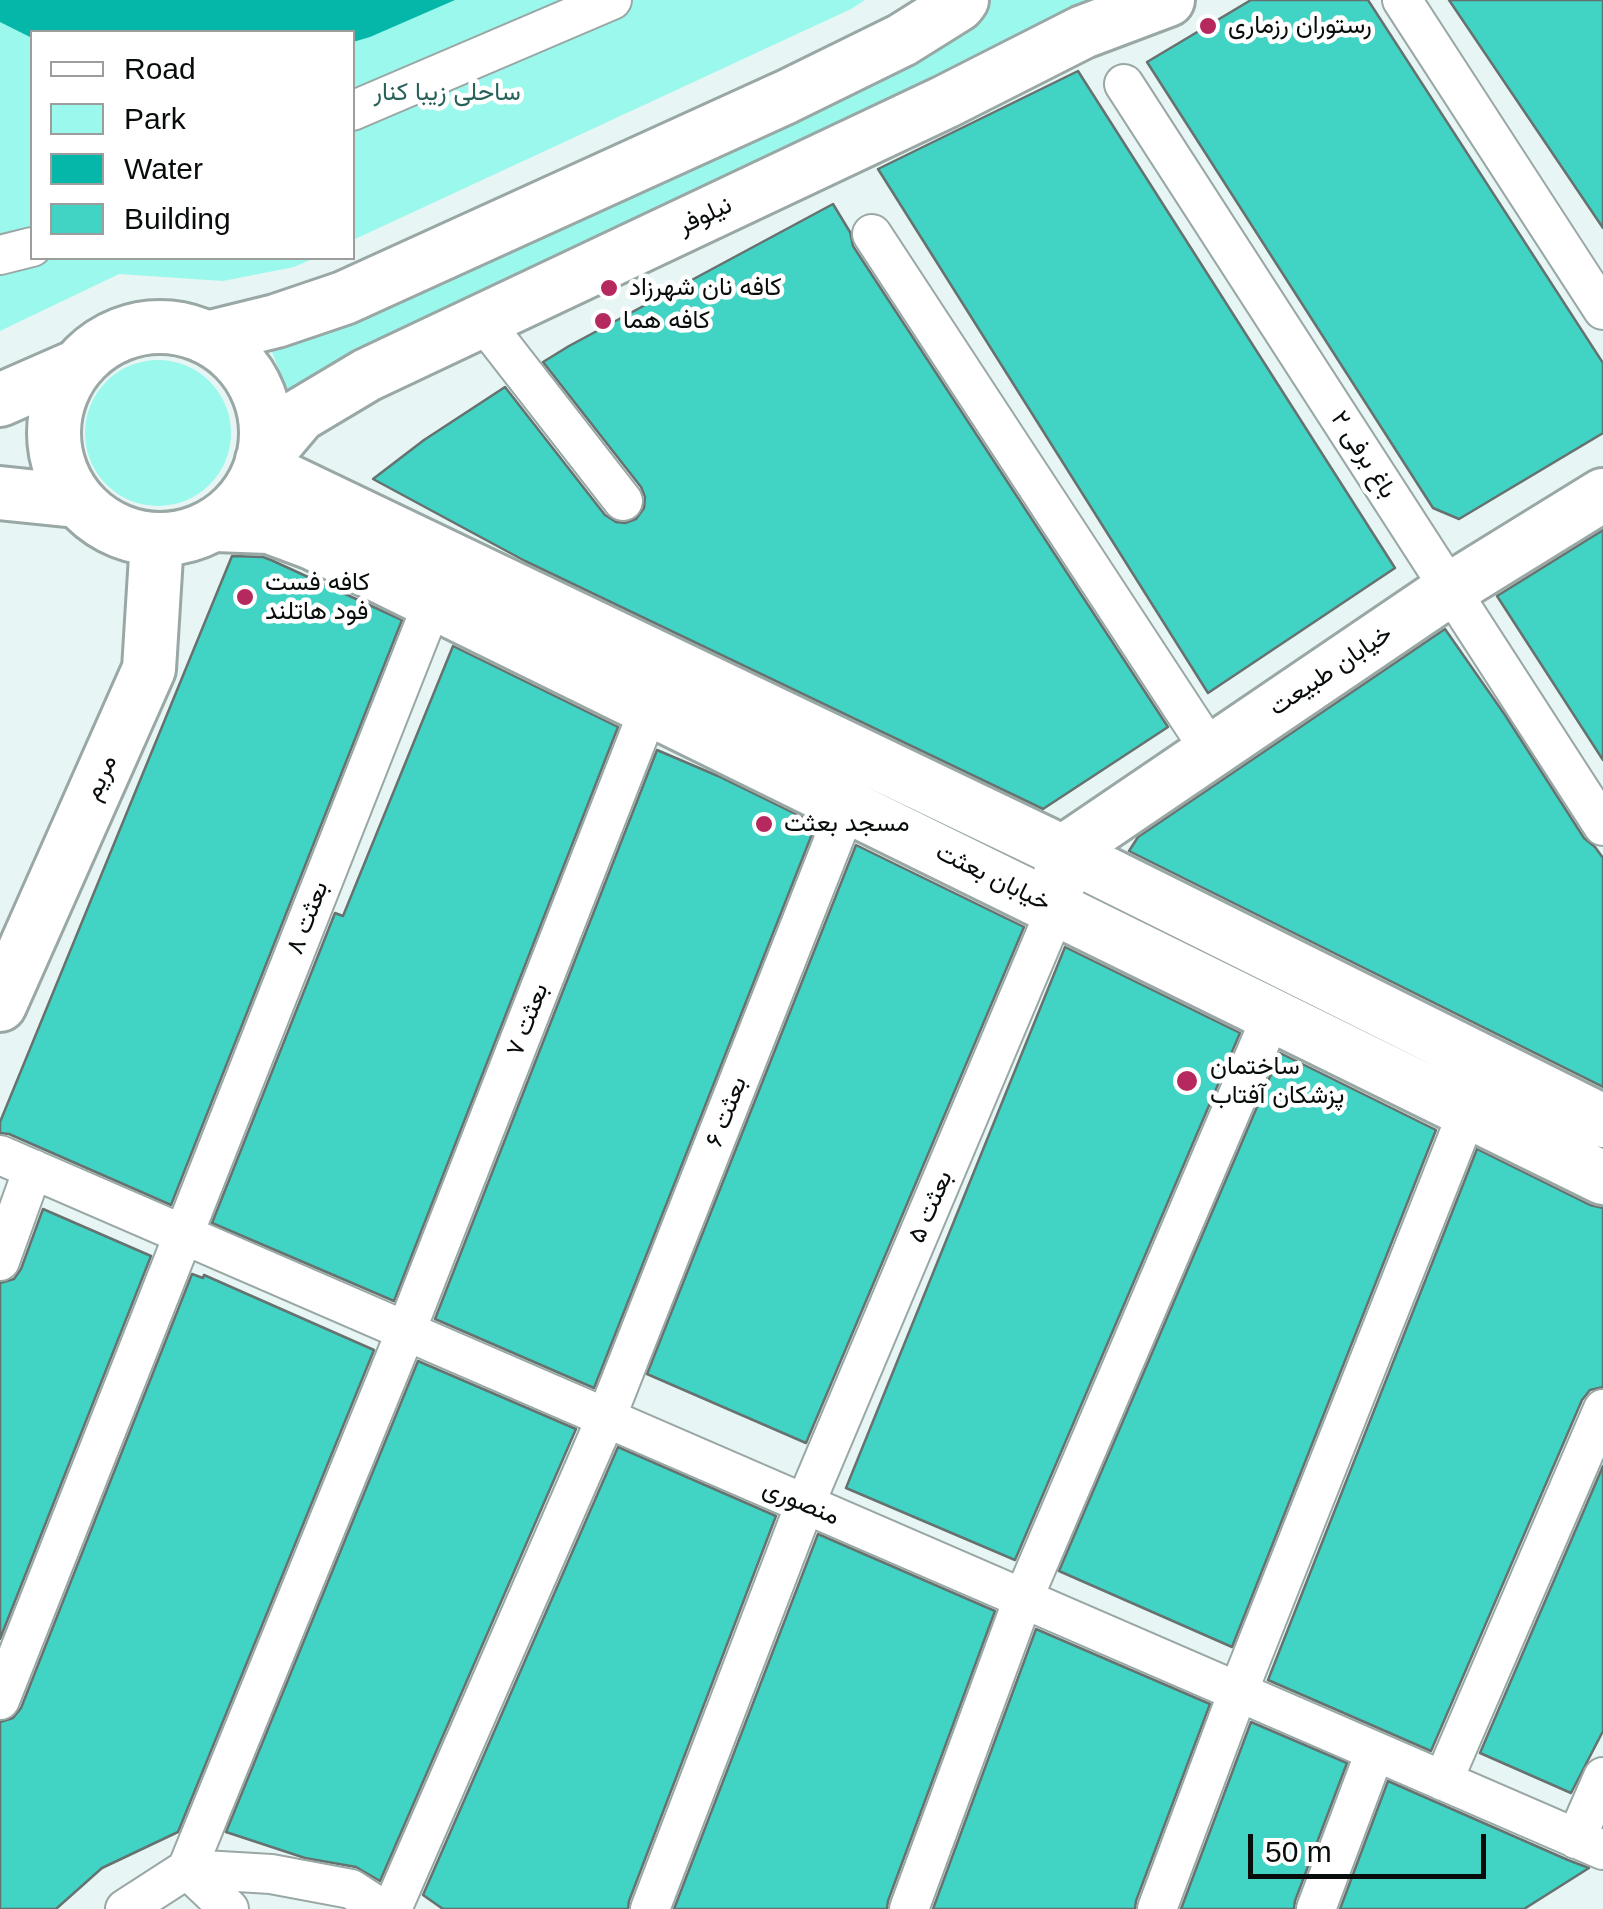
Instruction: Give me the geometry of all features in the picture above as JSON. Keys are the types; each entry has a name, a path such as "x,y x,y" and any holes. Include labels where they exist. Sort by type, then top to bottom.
{"street":[{"path":"355,110 612,0"},
{"path":"207,338 276,321 344,298 786,97 902,40 962,0"},
{"path":"1148,0 1158,0"},
{"name":"نیلوفر","path":"262,464 300,416 367,375 911,118 1083,32 1168,0"},
{"path":"1402,0 1603,310"},
{"name":"باغ برفی ۲","path":"1124,84 1603,826"},
{"path":"872,234 1212,752"},
{"path":"0,255 30,247"},
{"path":"482,320 623,502"},
{"path":"0,400 75,366 101,343 132,329 166,326 198,333 226,350 248,373 262,403 266,436 262,464 235,510 215,525 187,537 157,540 127,535 99,522 76,500 59,469 52,434 58,398 75,366"},
{"path":"262,464 1063,852 1603,1121"},
{"path":"0,493 76,500"},
{"name":"خیابان طبیعت","path":"1063,852 1449,590 1603,495"},
{"name":"خیابان بعثت","path":"215,525 269,528 312,543 1603,1178"},
{"name":"مریم","path":"0,1005 149,669 157,540"},
{"name":"بعثت ۸","path":"0,1700 432,602"},
{"name":"بعثت ۷","path":"187,1870 406,1331 650,709"},
{"name":"بعثت ۶","path":"392,1909 606,1418 847,806"},
{"path":"1056,909 1063,852"},
{"name":"بعثت ۵","path":"650,1909 806,1504 1056,909"},
{"path":"909,1909 1023,1599 1272,1015"},
{"path":"1158,1909 1238,1692 1468,1111"},
{"path":"0,1260 16,1162"},
{"name":"منصوری","path":"16,1162 1590,1845"},
{"path":"1443,1781 1603,1409"},
{"path":"1316,1909 1375,1752"},
{"path":"1590,1845 1603,1777"},
{"path":"124,1909 187,1870 271,1874 351,1889 382,1909"},
{"path":"187,1870 228,1909"}],"green space":[{"name":"ساحلی زیبا کنار","path":"0,0 865,0 355,239 355,30 30,30 30,260 310,260 223,281 119,274 0,331"},
{"path":"988,0 1098,0 720,189 287,389 269,345 927,48"},
{"path":"158,360 186,365 210,381 226,405 231,433 226,461 210,485 186,501 158,506 130,501 106,485 90,461 85,433 90,405 106,381 130,365"}],"water":[{"path":"0,0 455,0 355,41 355,30 30,30 30,37 0,22"}],"building":[{"path":"1251,0 1368,0 1603,363 1603,433 1459,519 1433,508 1147,62"},
{"path":"1449,0 1603,0 1603,228"},
{"path":"1078,71 1395,568 1208,693 878,169"},
{"path":"833,204 850,232 853,246 1168,727 1043,809 525,561 373,479 505,387 605,515 616,522 636,519 644,508 641,487 543,362"},
{"path":"1603,530 1603,760 1497,596"},
{"path":"232,556 271,560 402,620 171,1205 0,1133 0,1122"},
{"path":"1445,629 1584,838 1603,858 1603,1087 1129,851 1138,837"},
{"path":"453,646 618,727 394,1301 212,1223 335,913 343,916"},
{"path":"657,750 816,824 594,1388 435,1319"},
{"path":"856,845 1024,927 806,1443 647,1374"},
{"path":"1065,947 1240,1033 1015,1560 846,1488"},
{"path":"1280,1053 1436,1130 1232,1647 1059,1571"},
{"path":"1477,1149 1603,1208 1603,1387 1590,1390 1582,1400 1431,1751 1268,1680"},
{"path":"43,1209 151,1256 0,1639 0,1283 14,1279 21,1269"},
{"path":"192,1274 203,1278 204,1275 374,1350 178,1832 102,1868 56,1909 0,1909 0,1722 13,1718 21,1708"},
{"path":"418,1361 576,1429 380,1881 356,1867 305,1858 226,1832"},
{"path":"618,1447 776,1516 628,1909 443,1909 423,1895"},
{"path":"1603,1466 1603,1731 1571,1793 1480,1753"},
{"path":"818,1534 995,1611 887,1909 674,1909"},
{"path":"1036,1629 1210,1704 1135,1909 933,1909"},
{"path":"1251,1722 1347,1763 1294,1909 1181,1909"},
{"path":"1388,1781 1589,1868 1524,1909 1340,1909"}],"place":[{"name":"رستوران رزماری","path":"1208,26"},
{"name":"کافه نان شهرزاد","path":"609,288"},
{"name":"کافه هما","path":"603,321"},
{"name":"کافه فست فود هاتلند","path":"245,597"},
{"name":"مسجد بعثت","path":"764,824"},
{"name":"ساختمان پزشکان آفتاب","path":"1187,1081"}]}
